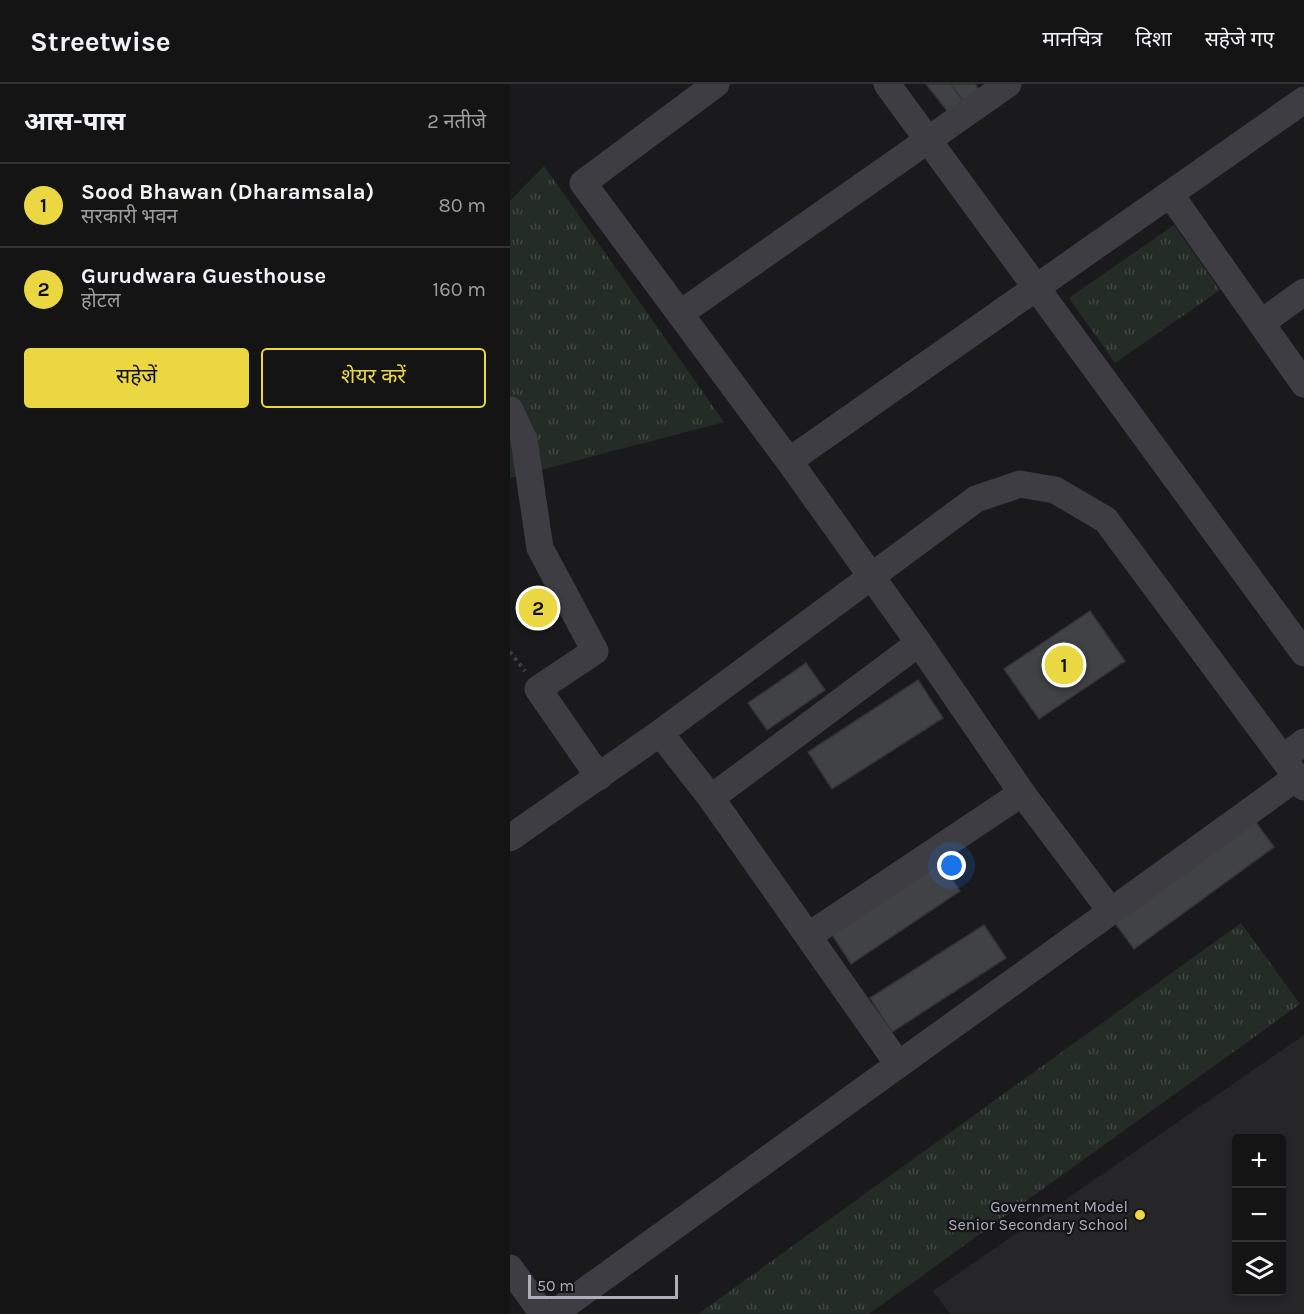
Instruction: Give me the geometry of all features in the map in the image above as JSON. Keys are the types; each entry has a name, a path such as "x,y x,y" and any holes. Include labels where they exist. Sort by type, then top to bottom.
{"street":[{"path":"716,84 583,183 789,461 919,643 1022,793 1110,910"},
{"path":"887,84 1304,653"},
{"path":"681,313 1008,84"},
{"path":"789,461 1304,100"},
{"path":"1170,194 1304,384"},
{"path":"1261,323 1304,292"},
{"path":"510,410 524,440 540,548 595,651 538,689 599,777"},
{"path":"510,838 660,733 976,499 1020,484 1055,490 1106,520 1297,766 1110,910 553,1314"},
{"path":"711,798 919,643"},
{"path":"660,733 711,798 898,1064"},
{"path":"808,936 1022,793"},
{"path":"510,1268 543,1314"}],"shaded area":[{"name":"Government Model Senior Secondary School","path":"1304,1035 1304,1314 950,1314 933,1291"}],"green space":[{"path":"544,166 724,422 510,478 510,201"},
{"path":"1174,225 1220,290 1115,363 1069,298"},
{"path":"1241,923 1300,1004 869,1314 698,1314"}],"building":[{"path":"926,84 951,84 963,101 948,112"},
{"path":"951,84 975,84 979,89 963,101"},
{"path":"1090,611 1125,661 1039,719 1004,669"},
{"path":"806,663 825,690 767,730 748,703"},
{"path":"918,680 943,718 832,789 808,752"},
{"path":"1251,816 1274,847 1134,949 1112,919"},
{"path":"940,861 960,891 851,964 831,933"},
{"path":"984,925 1006,958 892,1032 870,998"}],"place":[{"name":"Gurudwara Guesthouse","path":"538,608"},
{"name":"Sood Bhawan (Dharamsala)","path":"1064,665"},
{"name":"Government Model Senior Secondary School","path":"1140,1215"}]}
